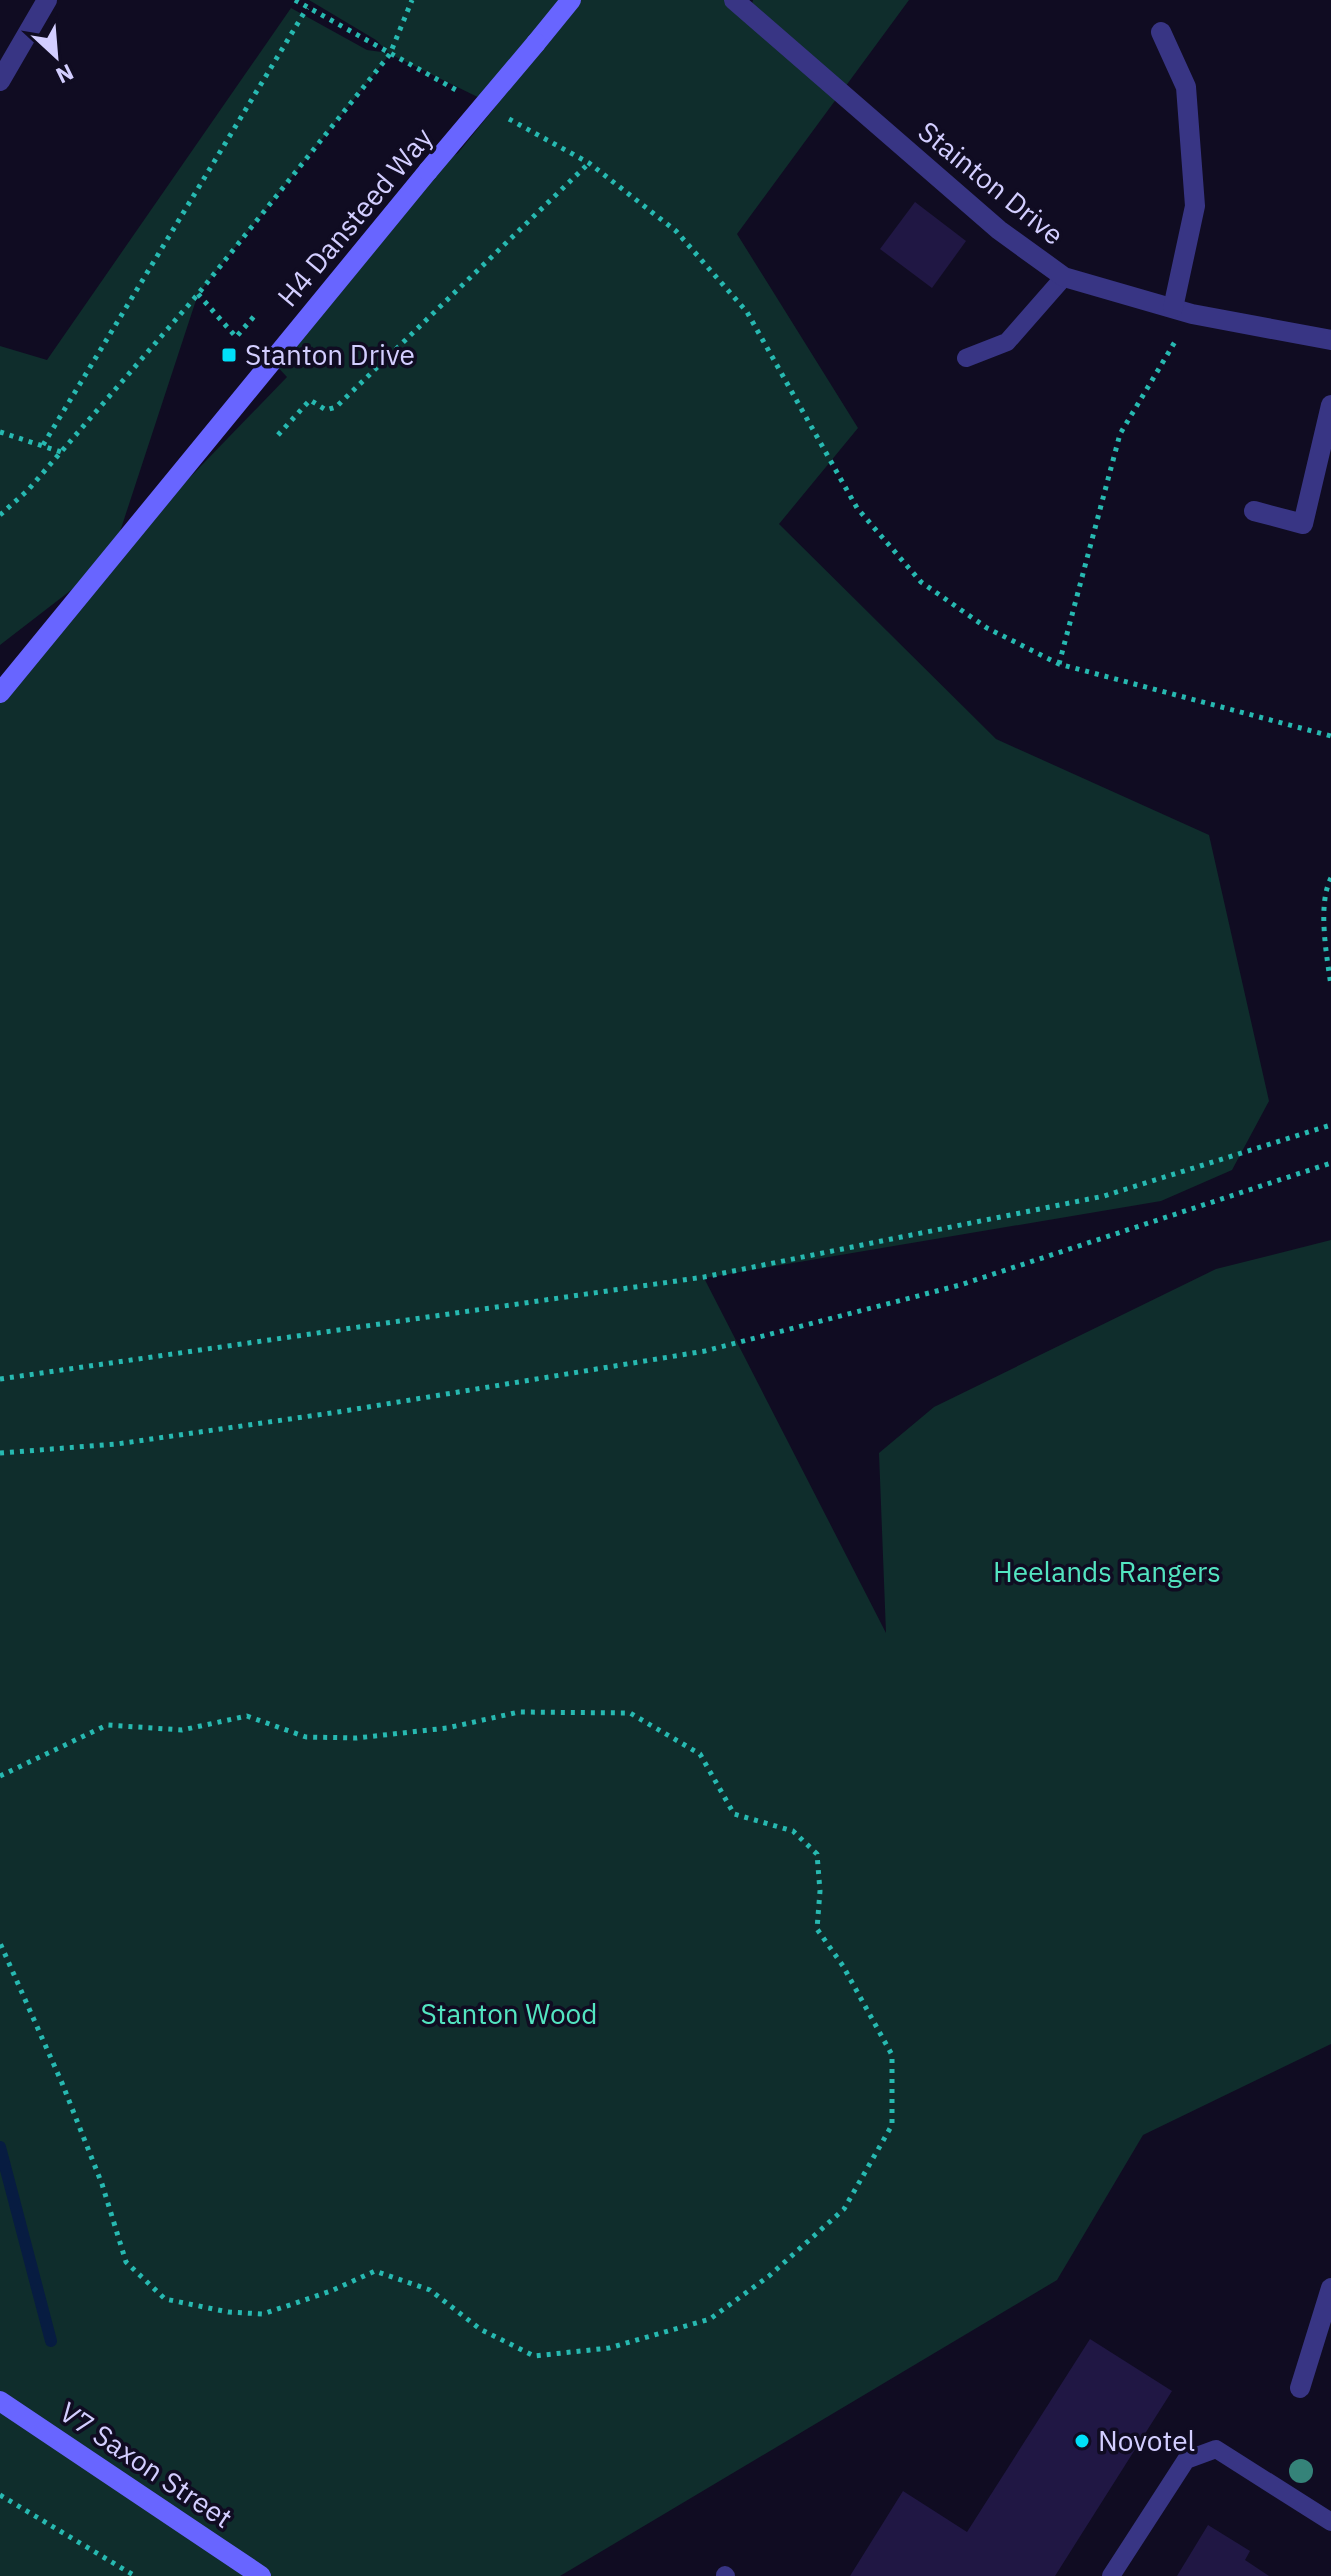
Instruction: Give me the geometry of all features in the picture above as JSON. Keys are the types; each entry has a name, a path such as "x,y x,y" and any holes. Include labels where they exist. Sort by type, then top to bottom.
{"street":[{"path":"0,81 47,0"},
{"name":"H4 Dansteed Way","path":"0,693 571,0"},
{"name":"Stainton Drive","path":"744,4 999,230 1064,277 1183,311 1331,340"},
{"path":"1161,32 1186,87 1195,206 1183,311"},
{"path":"1254,511 1303,524 1331,405"},
{"path":"1300,2388 1322,2352 1331,2288"},
{"name":"V7 Saxon Street","path":"0,2401 261,2576"}],"lane":[{"path":"966,358 1007,342 1064,277"},
{"path":"1111,2576 1186,2460 1216,2449 1331,2522"}],"path":[{"path":"295,0 470,97"},
{"path":"0,515 28,490 198,294 390,54 412,0"},
{"path":"43,445 307,8"},
{"path":"496,112 589,163 676,231 747,312 857,508 921,582 987,628 1059,664 1331,736"},
{"path":"278,435 310,400 326,410 336,407 589,163"},
{"path":"198,294 236,337 257,313"},
{"path":"1059,664 1120,434 1183,311"},
{"path":"0,432 61,452"},
{"path":"1331,878 1327,885 1324,930 1331,986"},
{"path":"0,1379 704,1277 1104,1196 1331,1125"},
{"path":"0,1453 117,1444 322,1415 705,1351 960,1285 1331,1163"},
{"path":"0,1776 107,1725 182,1730 247,1716 306,1737 357,1738 447,1728 519,1712 630,1713 700,1754 734,1814 793,1831 817,1854 820,1891 817,1929 843,1966 892,2055 892,2125 844,2209 769,2276 710,2319 609,2348 534,2356 480,2329 430,2290 375,2271 331,2291 263,2314 228,2312 165,2299 126,2262 102,2184 62,2083 0,1943"},
{"path":"0,2495 135,2576"}],"green space":[{"path":"309,0 734,0 750,12 753,0 909,0 737,234 858,428 779,524 996,739 1209,835 1269,1101 1232,1170 1161,1201 704,1278 886,1633 879,1453 934,1407 1216,1269 1331,1240 1331,2044 1143,2135 1057,2280 560,2576 0,2576 0,692 105,564 0,645 0,346 47,360 291,8 367,50 389,53 376,40","holes":["390,54 496,106 458,153 428,171 272,361 287,377 111,559 198,294"]}],"building":[{"path":"915,202 966,241 932,288 880,249"},
{"name":"Novotel","path":"1090,2339 1172,2391 1055,2576 850,2576 903,2491 967,2532"},
{"name":"Novotel","path":"1208,2525 1250,2551 1245,2560 1269,2576 1177,2576"}],"waterway":[{"path":"0,2147 51,2341"}],"place":[{"name":"Stanton Drive","path":"229,355"},
{"name":"Novotel","path":"1082,2441"}],"park label":[{"name":"Heelands Rangers","path":"1107,1572"},
{"name":"Stanton Wood","path":"509,2014"}]}
